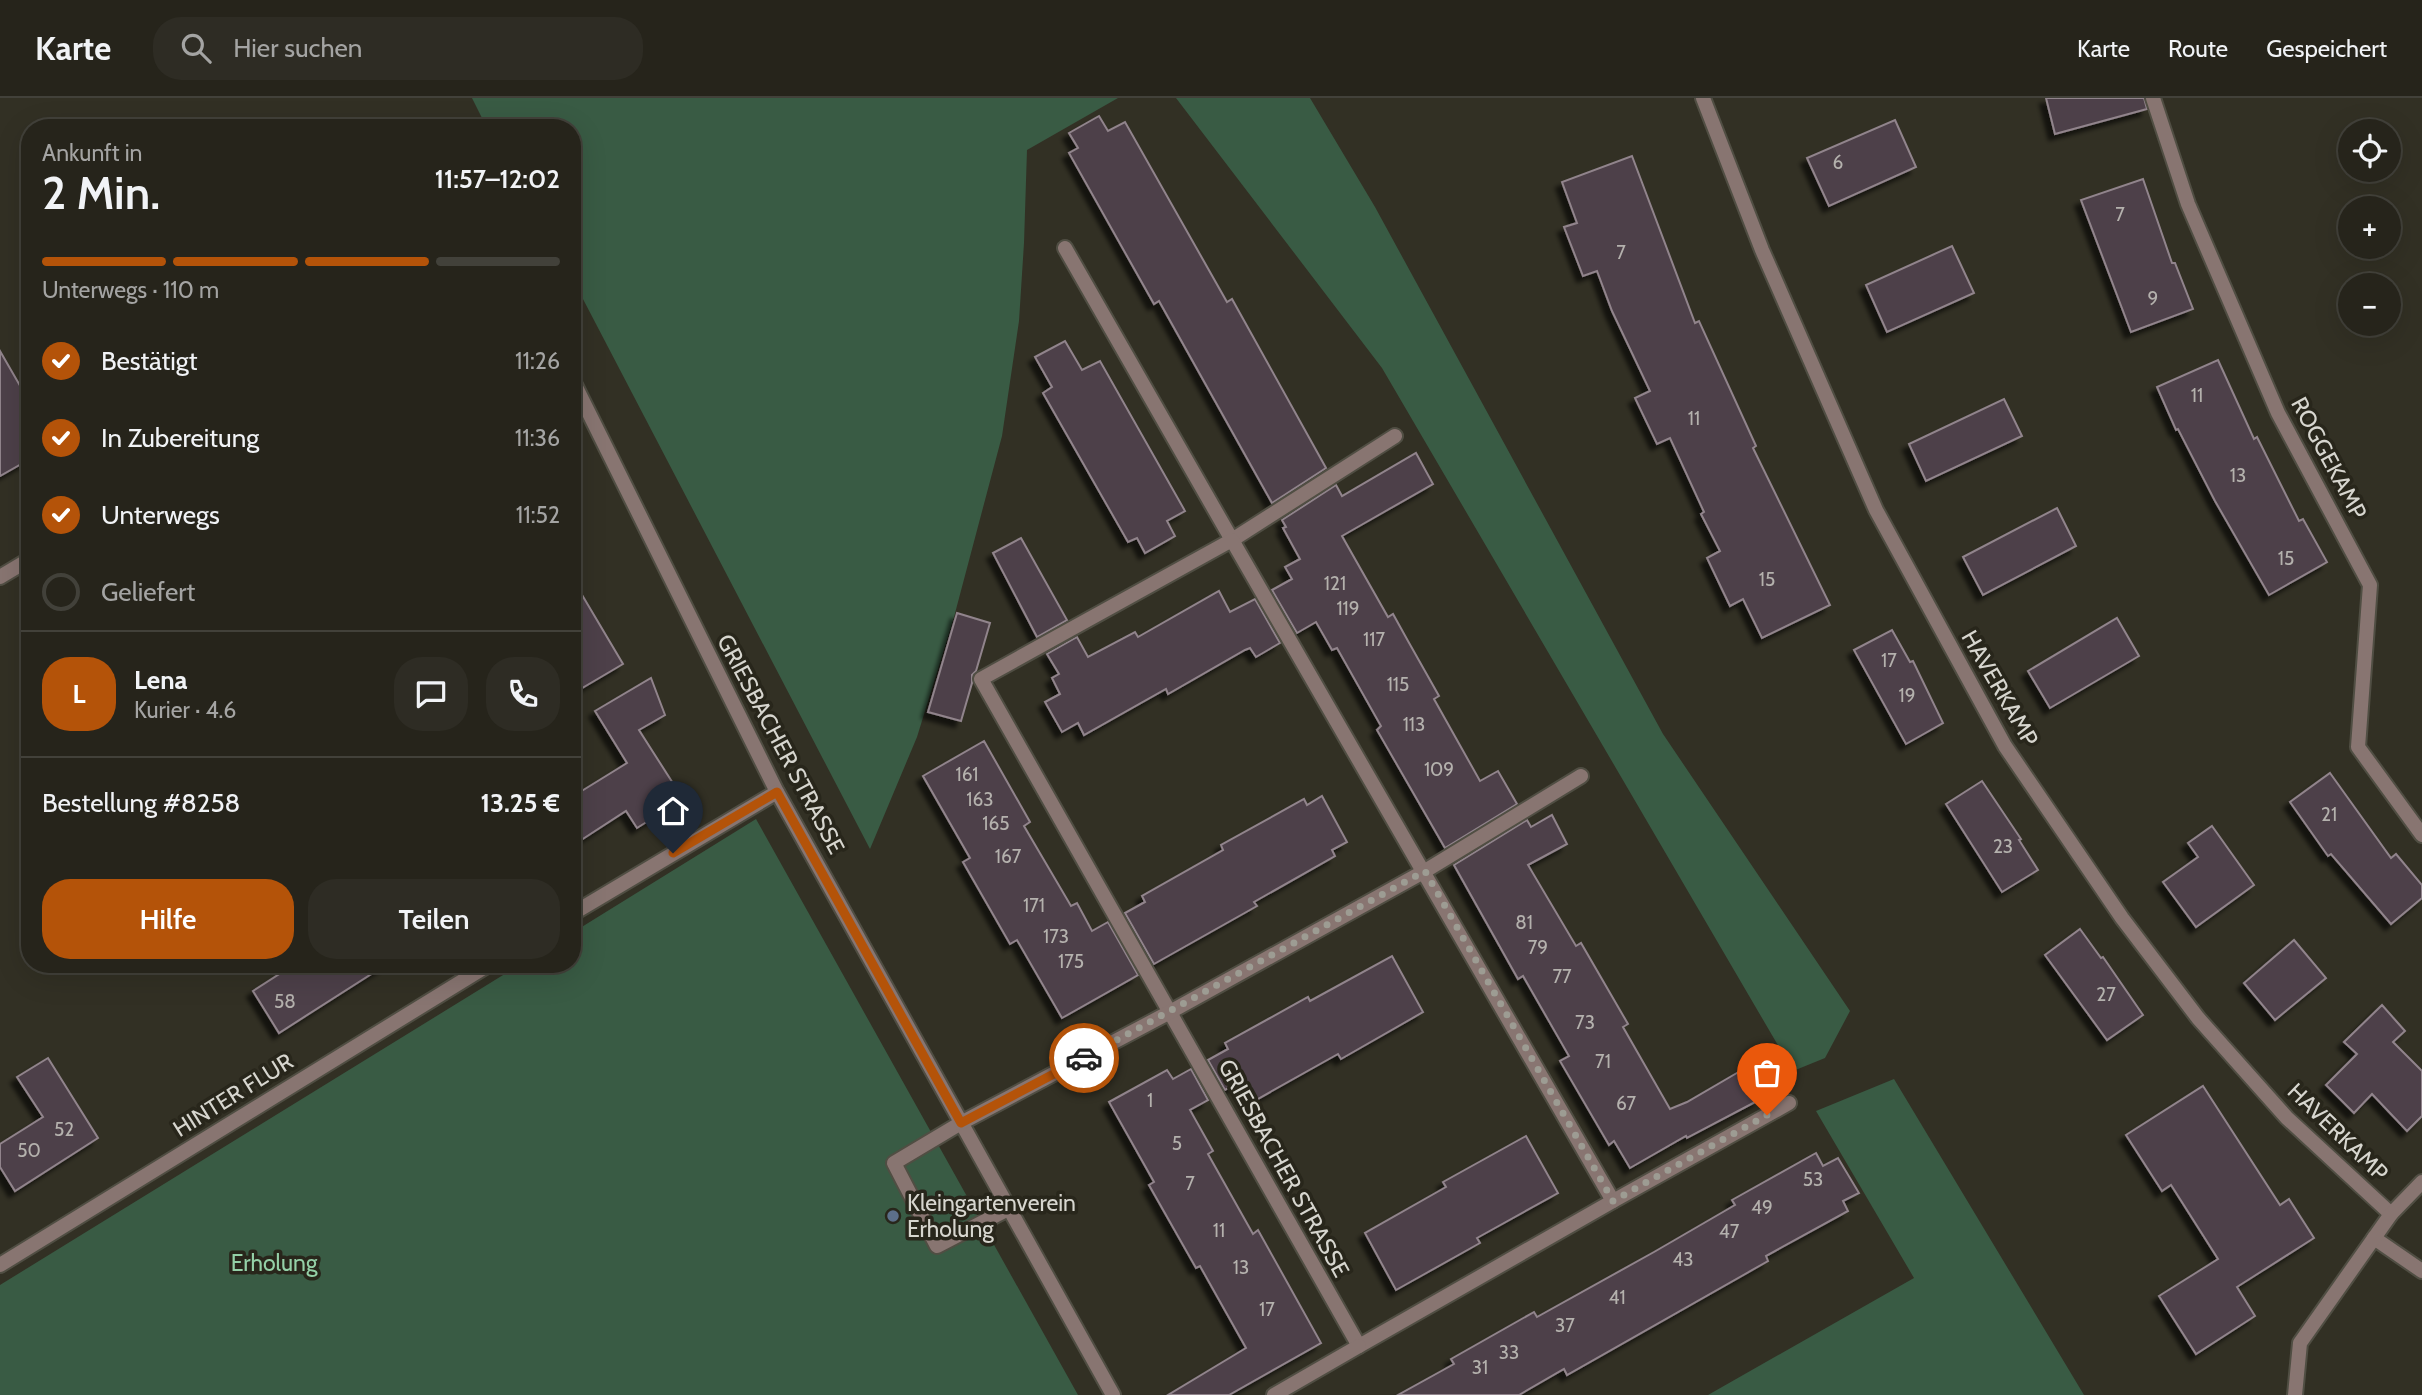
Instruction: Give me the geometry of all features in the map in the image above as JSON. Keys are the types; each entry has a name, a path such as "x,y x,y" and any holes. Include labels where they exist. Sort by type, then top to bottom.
{"street":[{"name":"HAVERKAMP","path":"1703,98 1762,250 1876,510 2005,746 2122,918 2198,1018 2287,1118 2391,1214"},
{"name":"ROGGEKAMP","path":"2153,98 2188,204 2278,413 2370,585 2358,747 2422,835"},
{"path":"1065,248 1613,1201"},
{"name":"GRIESBACHER STRASSE","path":"581,397 777,792 1113,1395"},
{"name":"GRIESBACHER STRASSE","path":"1359,1346 981,679 1232,540 1395,436"},
{"path":"0,578 21,565"},
{"path":"1008,1209 937,1247 894,1163 961,1123 1170,1012 1425,871 1581,776"},
{"path":"581,909 777,792"},
{"name":"HINTER FLUR","path":"0,1265 475,973"},
{"path":"1274,1395 1789,1103"},
{"path":"2295,1395 2300,1343 2391,1214 2422,1182"},
{"path":"2374,1238 2422,1271"}],"green space":[{"path":"472,98 1118,98 1027,150 1019,321 1002,436 954,617 917,737 870,849 581,295 581,119 482,119"},
{"path":"1176,98 1310,98 1375,207 1663,734 1850,1011 1825,1058 1793,1071 1382,368"},
{"name":"Erholung","path":"756,819 1078,1395 0,1395 0,1285 506,973 581,973 581,927"},
{"path":"1894,1079 2084,1395 1708,1395 1914,1278 1816,1111"}],"building":[{"path":"2046,98 2144,98 2147,109 2055,134"},
{"path":"1099,116 1108,131 1125,122 1227,302 1232,299 1326,468 1272,503 1159,301 1154,304 1069,153 1078,148 1069,133"},
{"path":"1895,120 1916,167 1829,206 1807,158"},
{"path":"1632,156 1695,323 1699,321 1756,446 1753,448 1830,605 1762,638 1743,599 1730,606 1707,558 1720,551 1701,514 1704,512 1670,438 1657,444 1635,398 1650,391 1612,311 1597,271 1583,276 1564,227 1577,223 1562,182"},
{"path":"2143,179 2172,263 2175,263 2193,309 2131,332 2081,200"},
{"path":"1952,246 1974,293 1887,332 1866,285"},
{"path":"1065,341 1082,370 1100,361 1185,511 1167,521 1175,536 1145,553 1137,538 1128,542 1043,393 1052,387 1035,357"},
{"path":"0,351 21,387 21,464 0,476"},
{"path":"2218,360 2254,439 2257,437 2299,521 2303,519 2327,562 2269,595 2215,501 2178,429 2176,430 2157,387"},
{"path":"2004,399 2022,436 1926,481 1909,444"},
{"path":"1416,453 1433,484 1342,536 1388,617 1393,614 1439,696 1434,699 1480,781 1498,771 1517,804 1445,848 1377,730 1381,726 1337,648 1332,650 1316,622 1297,633 1272,590 1292,579 1285,567 1300,559 1283,528 1286,527 1282,520 1336,485 1342,496"},
{"path":"2057,508 2076,546 1983,595 1963,557"},
{"path":"1021,538 1067,620 1037,637 993,553"},
{"path":"1219,591 1230,612 1255,599 1280,643 1256,657 1250,648 1245,650 1168,694 1166,689 1084,735 1078,723 1062,732 1045,702 1060,694 1052,678 1059,674 1047,654 1077,637 1088,657 1135,632 1138,637"},
{"path":"581,593 623,664 581,689"},
{"path":"957,613 990,623 976,671 972,675 961,721 928,712"},
{"path":"2117,618 2139,656 2050,708 2028,671"},
{"path":"1892,630 1910,662 1913,661 1943,723 1906,744 1854,650"},
{"path":"651,678 665,715 639,730 683,799 637,828 626,811 581,840 581,791 627,763 595,711"},
{"path":"984,741 1030,822 1024,826 1071,906 1077,903 1092,931 1108,922 1138,975 1062,1018 1017,940 1010,944 963,862 970,858 923,776"},
{"path":"2330,773 2391,858 2396,854 2422,885 2422,898 2391,924 2331,854 2328,856 2290,802"},
{"path":"1982,781 2021,839 2019,840 2038,870 2002,892 1946,804"},
{"path":"1322,796 1347,842 1332,850 1335,856 1254,902 1257,906 1154,964 1125,913 1145,902 1142,896 1223,850 1221,845 1304,799 1307,805"},
{"path":"1552,815 1567,844 1528,865 1576,946 1581,943 1628,1024 1623,1027 1670,1109 1742,1070 1759,1100 1687,1138 1686,1136 1630,1168 1614,1141 1609,1145 1560,1061 1569,1056 1523,976 1518,979 1454,865 1527,820 1531,827"},
{"path":"2212,826 2254,885 2196,927 2163,882 2198,857 2188,843"},
{"path":"2080,929 2143,1015 2107,1040 2045,955"},
{"path":"2294,940 2326,978 2275,1020 2244,983"},
{"path":"1392,956 1423,1012 1341,1059 1338,1054 1256,1100 1245,1079 1225,1090 1208,1060 1228,1049 1225,1043 1308,997 1310,1001"},
{"path":"281,973 373,973 279,1033 253,991"},
{"path":"2382,1005 2405,1031 2393,1042 2422,1071 2422,1116 2407,1131 2372,1094 2354,1113 2326,1085 2357,1054 2344,1042"},
{"path":"48,1058 98,1138 15,1191 0,1167 0,1144 43,1117 17,1077"},
{"path":"1191,1069 1208,1100 1190,1110 1213,1151 1208,1154 1253,1234 1258,1230 1321,1343 1229,1395 1168,1395 1246,1348 1200,1266 1196,1268 1149,1185 1154,1182 1109,1102 1167,1070 1173,1079"},
{"path":"2203,1086 2280,1205 2289,1199 2314,1238 2237,1287 2255,1316 2196,1354 2159,1296 2218,1259 2171,1185 2162,1191 2126,1135"},
{"path":"1526,1136 1558,1193 1477,1238 1480,1243 1396,1290 1365,1233 1446,1187 1443,1182"},
{"path":"1816,1153 1823,1166 1838,1158 1859,1193 1843,1201 1848,1211 1766,1256 1768,1261 1567,1375 1564,1369 1519,1395 1398,1395 1454,1364 1451,1359 1534,1312 1537,1317 1654,1252 1735,1205 1732,1200"}],"way so far":[{"path":"1084,1058 1425,871 1613,1201 1767,1115"}],"place":[{"name":"Kleingartenverein Erholung","path":"893,1216"}],"route":[{"path":"673,853 777,792 961,1123 1084,1058"}]}
